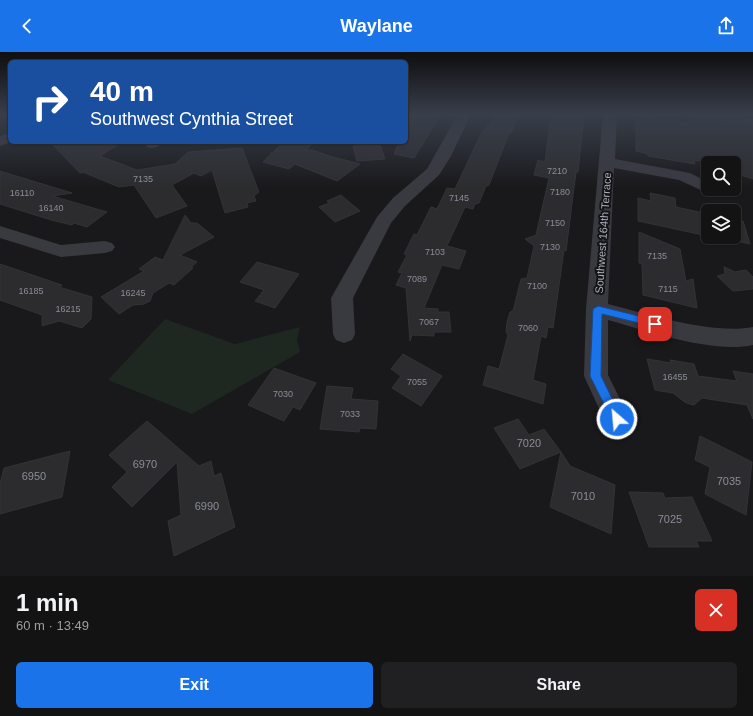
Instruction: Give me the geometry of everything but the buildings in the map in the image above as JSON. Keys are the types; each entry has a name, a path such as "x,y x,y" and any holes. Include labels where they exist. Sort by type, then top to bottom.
{"street":[{"path":"344,334 342,298 383,221 399,202 433,172 444,156 453,138"},
{"name":"Southwest 164th Terrace","path":"609,138 598,309 596,376 617,419"},
{"path":"608,162 684,176 701,185"},
{"path":"0,232 61,251 105,247"},
{"path":"598,309 698,335 744,338 753,336"}],"shaded area":[{"path":"165,319 235,344 300,327 297,340 300,352 192,414 108,380"}],"route":[{"path":"617,419 596,376 598,309 655,324"}]}
